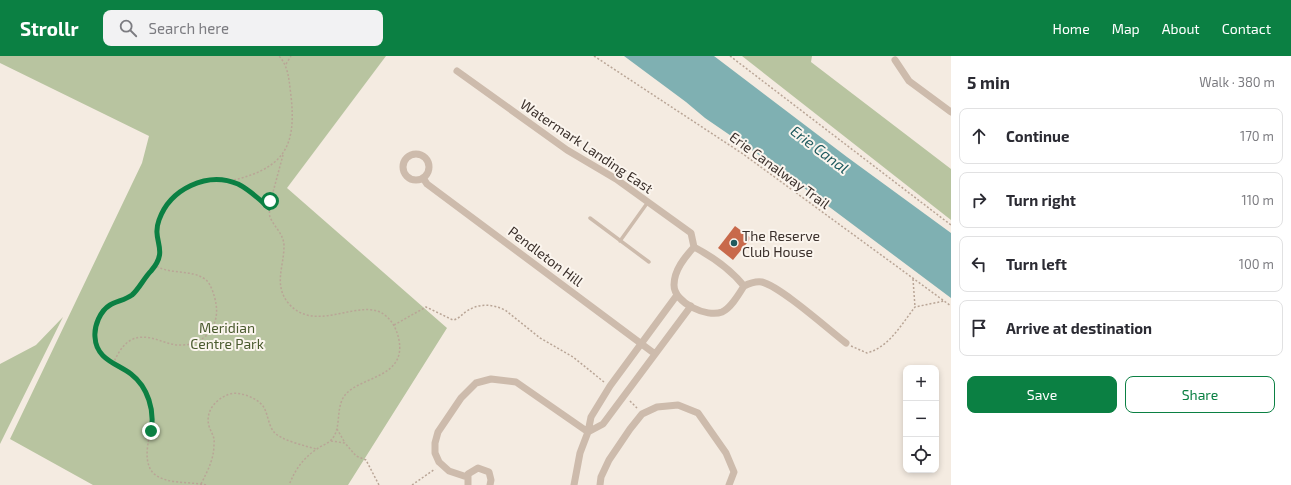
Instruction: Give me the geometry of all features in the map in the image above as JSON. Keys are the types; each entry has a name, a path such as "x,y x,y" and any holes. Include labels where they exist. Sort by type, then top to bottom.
{"street":[{"path":"895,60 909,81 951,112"},
{"name":"Watermark Landing East","path":"456,71 567,150 616,179 691,233 694,247"},
{"name":"Pendleton Hill","path":"423,178 428,184 655,354"},
{"path":"744,286 738,278 709,255 694,247 679,268 674,285 677,295 691,306 704,312 715,314 724,311 744,286 753,282 762,282 778,290 846,343"},
{"path":"574,485 580,453 592,417 610,386 677,295"},
{"path":"588,432 603,424 691,306"},
{"path":"467,477 449,471 442,464 435,453 435,443 438,432 461,398 476,383 491,379 516,382 588,432"},
{"path":"600,485 601,477 609,460 642,414 657,407 678,405 698,413 726,453 734,472 728,485"},
{"path":"468,485 467,477 471,470 482,468 491,476 490,485"}],"lane":[{"path":"620,240 648,202"},
{"path":"590,218 649,262"}],"path":[{"path":"279,56 286,64 293,119 292,134 283,155 269,208 270,217 284,241 279,283 285,298 290,305 303,313 313,316 373,309 384,314 394,325 400,346 395,361 381,375 347,393 340,405 337,428 331,441"},
{"path":"286,64 291,56"},
{"name":"Erie Canalway Trail","path":"594,56 743,154 951,306"},
{"path":"730,56 951,224"},
{"path":"206,485 170,483 163,481 152,472 148,465 146,455 152,422 149,401 137,379 106,359 97,346 95,337 97,323 104,310 110,305 132,294 156,266 160,255 157,233 159,220 171,200 192,185 211,180 230,181 256,174 283,155"},
{"path":"230,181 243,187 269,208"},
{"path":"113,364 120,350 132,340 152,337 182,345 207,336 212,330 217,314 216,304 207,280 196,274 166,271 156,266"},
{"path":"913,279 915,307"},
{"path":"846,343 867,354 878,350 890,340 915,307 944,301"},
{"path":"394,325 426,306 453,320 458,319 476,306 485,304 499,307 505,310 540,338 572,357 604,382"},
{"path":"201,484 212,464 213,456 214,438 209,426 208,418 210,410 218,400 231,393 248,396 263,406 274,432 279,436 316,449"},
{"path":"630,401 640,411"},
{"path":"337,428 345,443 356,456 366,460 374,480 379,485"},
{"path":"289,485 302,460 316,449 331,441 345,443"},
{"path":"412,485 442,464"}],"green space":[{"name":"Meridian Centre Park","path":"0,56 386,56 287,188 447,328 348,485 93,485 10,439 142,163 149,136 0,63"},
{"path":"742,56 812,56 811,62 951,169 951,220"},
{"path":"63,317 0,444 0,364 36,345"}],"water":[{"name":"Erie Canal","path":"624,56 714,56 847,157 951,233 951,298 772,164 705,118"}],"building":[{"name":"The Reserve Club House","path":"735,226 751,238 733,260 718,248"}],"place":[{"name":"The Reserve Club House","path":"734,243"}],"route":[{"path":"151,431 152,410 143,388 137,379 106,359 97,346 95,337 97,323 100,316 110,305 132,294 156,266 161,249 157,233 159,220 167,205 178,193 192,185 207,180 230,181 252,192 269,208 270,201"}]}
